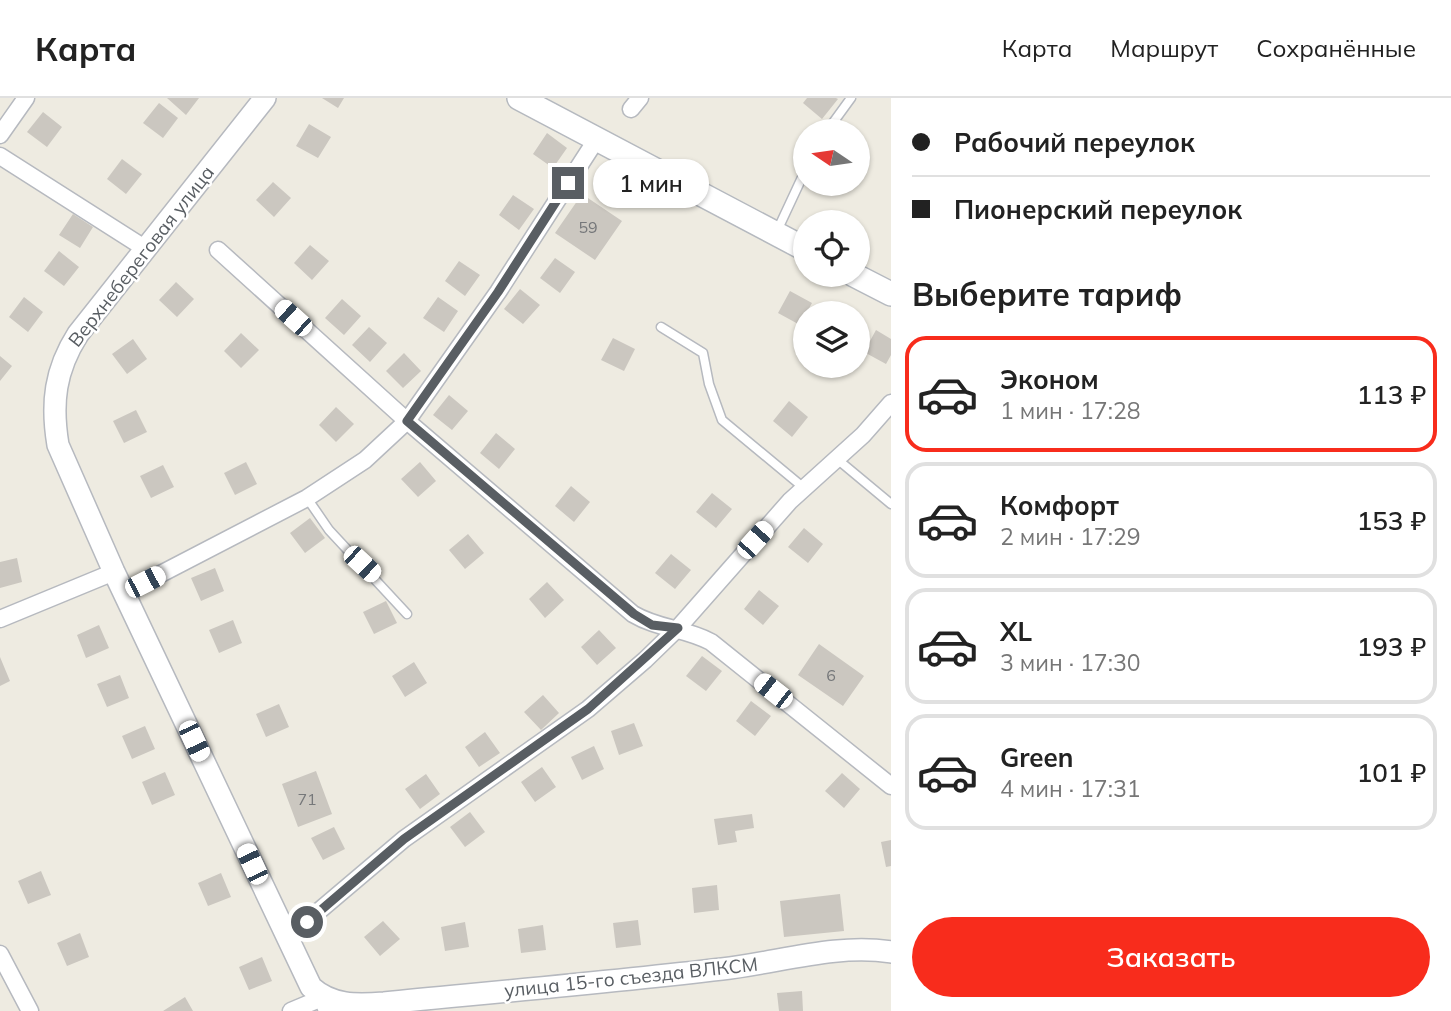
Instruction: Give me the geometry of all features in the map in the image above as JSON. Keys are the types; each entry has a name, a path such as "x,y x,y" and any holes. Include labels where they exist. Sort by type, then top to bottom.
{"main road":[{"path":"519,98 793,243"},
{"path":"870,284 891,294"}],"street":[{"path":"0,135 26,98"},
{"name":"Верхнебереговая улица","path":"265,98 65,354 57,376 54,401 58,445 114,572 303,974 325,1004"},
{"path":"124,593 307,498 365,460 407,421 498,292 596,140"},
{"path":"0,156 146,249"},
{"path":"218,250 407,421 634,614 652,625 678,628 711,642 891,786"},
{"path":"287,938 404,839 588,709 678,628 804,488 837,459 891,403"},
{"path":"0,620 114,572"},
{"name":"улица 15-го съезда ВЛКСМ","path":"325,1004 384,1003 724,969 874,949 891,952"},
{"path":"0,954 30,1011"},
{"path":"291,1011 325,1004"}],"lane":[{"path":"836,119 851,98"},
{"path":"775,234 793,196"},
{"path":"661,327 703,353 722,420 804,488"},
{"path":"837,459 891,504"},
{"path":"307,498 329,530 407,614"}],"building":[{"path":"167,98 199,98 186,115"},
{"path":"322,98 344,98 338,108"},
{"path":"807,98 838,99 822,119 803,103"},
{"path":"159,103 178,118 163,138 143,123"},
{"path":"43,112 62,127 47,147 27,132"},
{"path":"309,124 331,137 318,158 296,146"},
{"path":"547,133 567,148 553,168 533,154"},
{"path":"122,159 142,174 126,194 107,179"},
{"path":"273,182 291,198 274,217 256,200"},
{"path":"582,194 622,221 595,260 555,233"},
{"path":"513,195 534,209 519,230 499,215"},
{"path":"73,214 93,227 80,248 59,235"},
{"path":"310,245 329,261 312,280 294,263"},
{"path":"59,251 79,267 64,286 44,271"},
{"path":"555,258 575,272 560,293 540,278"},
{"path":"459,261 480,275 465,296 445,281"},
{"path":"176,282 194,299 177,317 159,300"},
{"path":"520,289 540,305 523,324 504,309"},
{"path":"790,291 808,301 793,301 793,321 778,313"},
{"path":"24,297 43,312 28,332 9,317"},
{"path":"438,297 458,311 444,332 423,318"},
{"path":"342,299 361,316 344,335 325,318"},
{"path":"369,327 387,343 370,362 352,345"},
{"path":"876,330 891,339 891,355 886,364 870,355 870,341"},
{"path":"241,333 259,350 241,368 224,351"},
{"path":"613,338 635,349 624,371 601,360"},
{"path":"133,339 147,359 127,374 112,354"},
{"path":"404,353 421,371 403,388 386,371"},
{"path":"0,356 12,366 0,381"},
{"path":"449,395 468,411 452,430 433,415"},
{"path":"789,401 808,417 792,437 773,421"},
{"path":"336,407 354,424 336,442 319,425"},
{"path":"136,410 147,432 124,443 113,421"},
{"path":"496,433 515,449 499,469 480,453"},
{"path":"246,462 257,484 235,495 224,473"},
{"path":"420,462 436,481 418,497 401,479"},
{"path":"163,465 174,487 151,498 140,476"},
{"path":"571,486 590,502 574,522 555,506"},
{"path":"712,493 732,509 716,528 696,512"},
{"path":"310,518 325,538 305,553 290,533"},
{"path":"804,528 823,544 808,563 788,547"},
{"path":"468,534 484,553 465,569 449,550"},
{"path":"671,554 691,570 675,589 655,573"},
{"path":"17,558 22,582 0,588 0,562"},
{"path":"215,568 224,591 201,601 191,578"},
{"path":"547,582 564,600 545,618 529,599"},
{"path":"759,590 779,606 763,625 744,609"},
{"path":"386,601 397,623 374,634 363,612"},
{"path":"233,620 242,643 219,653 209,630"},
{"path":"99,625 109,648 86,658 77,635"},
{"path":"599,630 616,648 597,665 581,647"},
{"path":"819,644 864,676 843,706 798,675"},
{"path":"702,656 722,671 706,691 686,676"},
{"path":"0,657 10,681 0,686"},
{"path":"414,662 427,683 405,697 392,676"},
{"path":"120,675 129,698 107,707 97,684"},
{"path":"543,695 559,713 541,730 524,712"},
{"path":"751,701 771,716 755,736 736,721"},
{"path":"279,704 289,727 266,737 256,714"},
{"path":"634,723 643,746 619,755 611,731"},
{"path":"145,726 155,749 132,759 122,736"},
{"path":"485,732 500,753 479,767 465,747"},
{"path":"594,746 604,769 582,780 571,757"},
{"path":"542,767 556,787 535,802 521,782"},
{"path":"316,771 332,814 298,827 282,784"},
{"path":"165,772 175,795 152,805 142,782"},
{"path":"842,773 860,789 844,808 825,791"},
{"path":"426,774 440,794 420,809 405,789"},
{"path":"470,812 485,832 465,847 450,827"},
{"path":"752,814 754,828 735,831 737,842 718,845 714,819"},
{"path":"334,827 345,849 323,860 311,838"},
{"path":"891,840 891,866 886,867 881,842"},
{"path":"41,871 51,895 28,904 18,881"},
{"path":"221,873 231,897 208,906 198,883"},
{"path":"717,885 719,910 694,913 692,888"},
{"path":"840,894 844,931 784,937 780,901"},
{"path":"638,920 641,945 616,948 613,923"},
{"path":"383,921 400,939 380,956 364,937"},
{"path":"465,922 469,947 445,951 441,927"},
{"path":"543,925 546,950 521,953 518,929"},
{"path":"80,933 89,957 67,966 57,943"},
{"path":"262,957 272,981 249,990 239,967"},
{"path":"802,991 803,1011 779,1011 777,993"},
{"path":"185,997 193,1011 163,1011"}],"route":[{"path":"307,922 404,839 588,709 678,628 652,625 634,614 407,421 498,292 568,183"}]}
